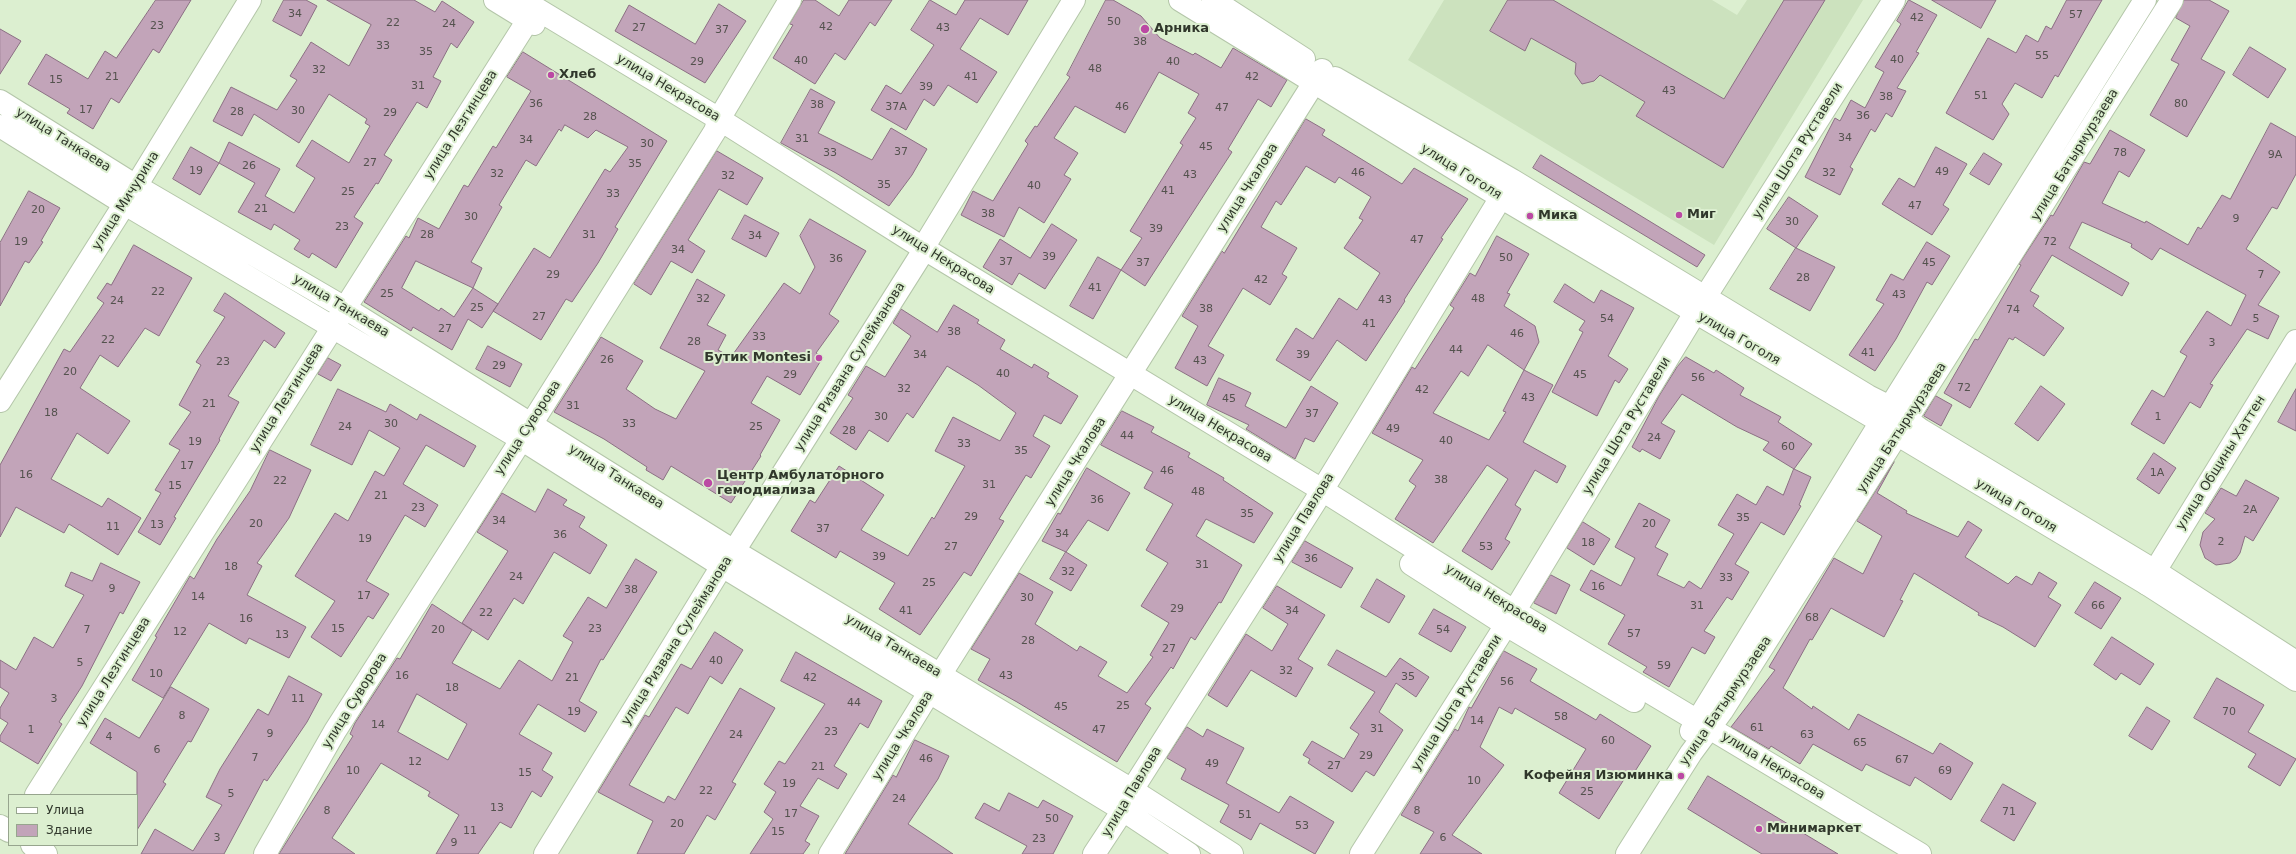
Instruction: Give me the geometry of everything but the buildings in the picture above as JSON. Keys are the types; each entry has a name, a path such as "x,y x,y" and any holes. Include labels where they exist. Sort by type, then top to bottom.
{"street":[{"name":"улица Мичурина","path":"0,401 130,195 250,0"},
{"name":"улица Некрасова","path":"496,0 530,7 1127,381 1318,496 1510,618 1699,730 1890,854"},
{"name":"улица Суворова","path":"265,854 335,731 527,431 717,125 790,0"},
{"name":"улица Ризвана Сулейманова","path":"545,854 728,559 921,253 1074,0"},
{"name":"улица Гоголя","path":"1180,0 1318,76 1700,306 1868,396 1894,421 1921,430 2151,578 2296,680"},
{"name":"улица Гоголя","path":"1213,0 1318,76"},
{"name":"улица Шота Руставели","path":"1361,854 1510,618 1700,306 1894,0"},
{"name":"улица Батырмурзаева","path":"1894,421 2145,0"},
{"name":"улица Батырмурзаева","path":"1627,854 1699,730 1894,421 2172,0"},
{"name":"улица Лезгинцева","path":"37,794 332,326 345,308 530,7"},
{"name":"улица Чкалова","path":"830,854 935,683 1127,381 1318,76"},
{"name":"улица Танкаева","path":"0,101 130,195 332,326 527,431"},
{"name":"улица Танкаева","path":"0,126 345,308 527,431 728,559 935,683 1132,790 1232,854"},
{"name":"улица Павлова","path":"1094,854 1123,810 1132,790 1318,496 1507,189"},
{"name":"улица Общины Хаттен","path":"2151,578 2296,341"},
{"name":"улица Гоголя","path":"2151,578 2296,662"},
{"name":"улица Танкаева","path":"935,683 1189,854"},
{"name":"улица Некрасова","path":"1699,730 1727,739 1920,854"},
{"name":"улица Батырмурзаева","path":"1612,854 1699,730"},
{"path":"34,846 46,854"}],"shaded area":[{"path":"1444,0 1712,0 1737,15 1747,0 1863,0 1714,245 1408,60"}],"place":[{"name":"Арника","path":"1145,29"},
{"name":"Хлеб","path":"551,75"},
{"name":"Миг","path":"1679,215"},
{"name":"Мика","path":"1530,216"},
{"name":"Бутик Montesi","path":"819,358"},
{"name":"Центр Амбулаторного гемодиализа","path":"708,483"},
{"name":"Кофейня Изюминка","path":"1681,776"},
{"name":"Минимаркет","path":"1759,829"}]}
